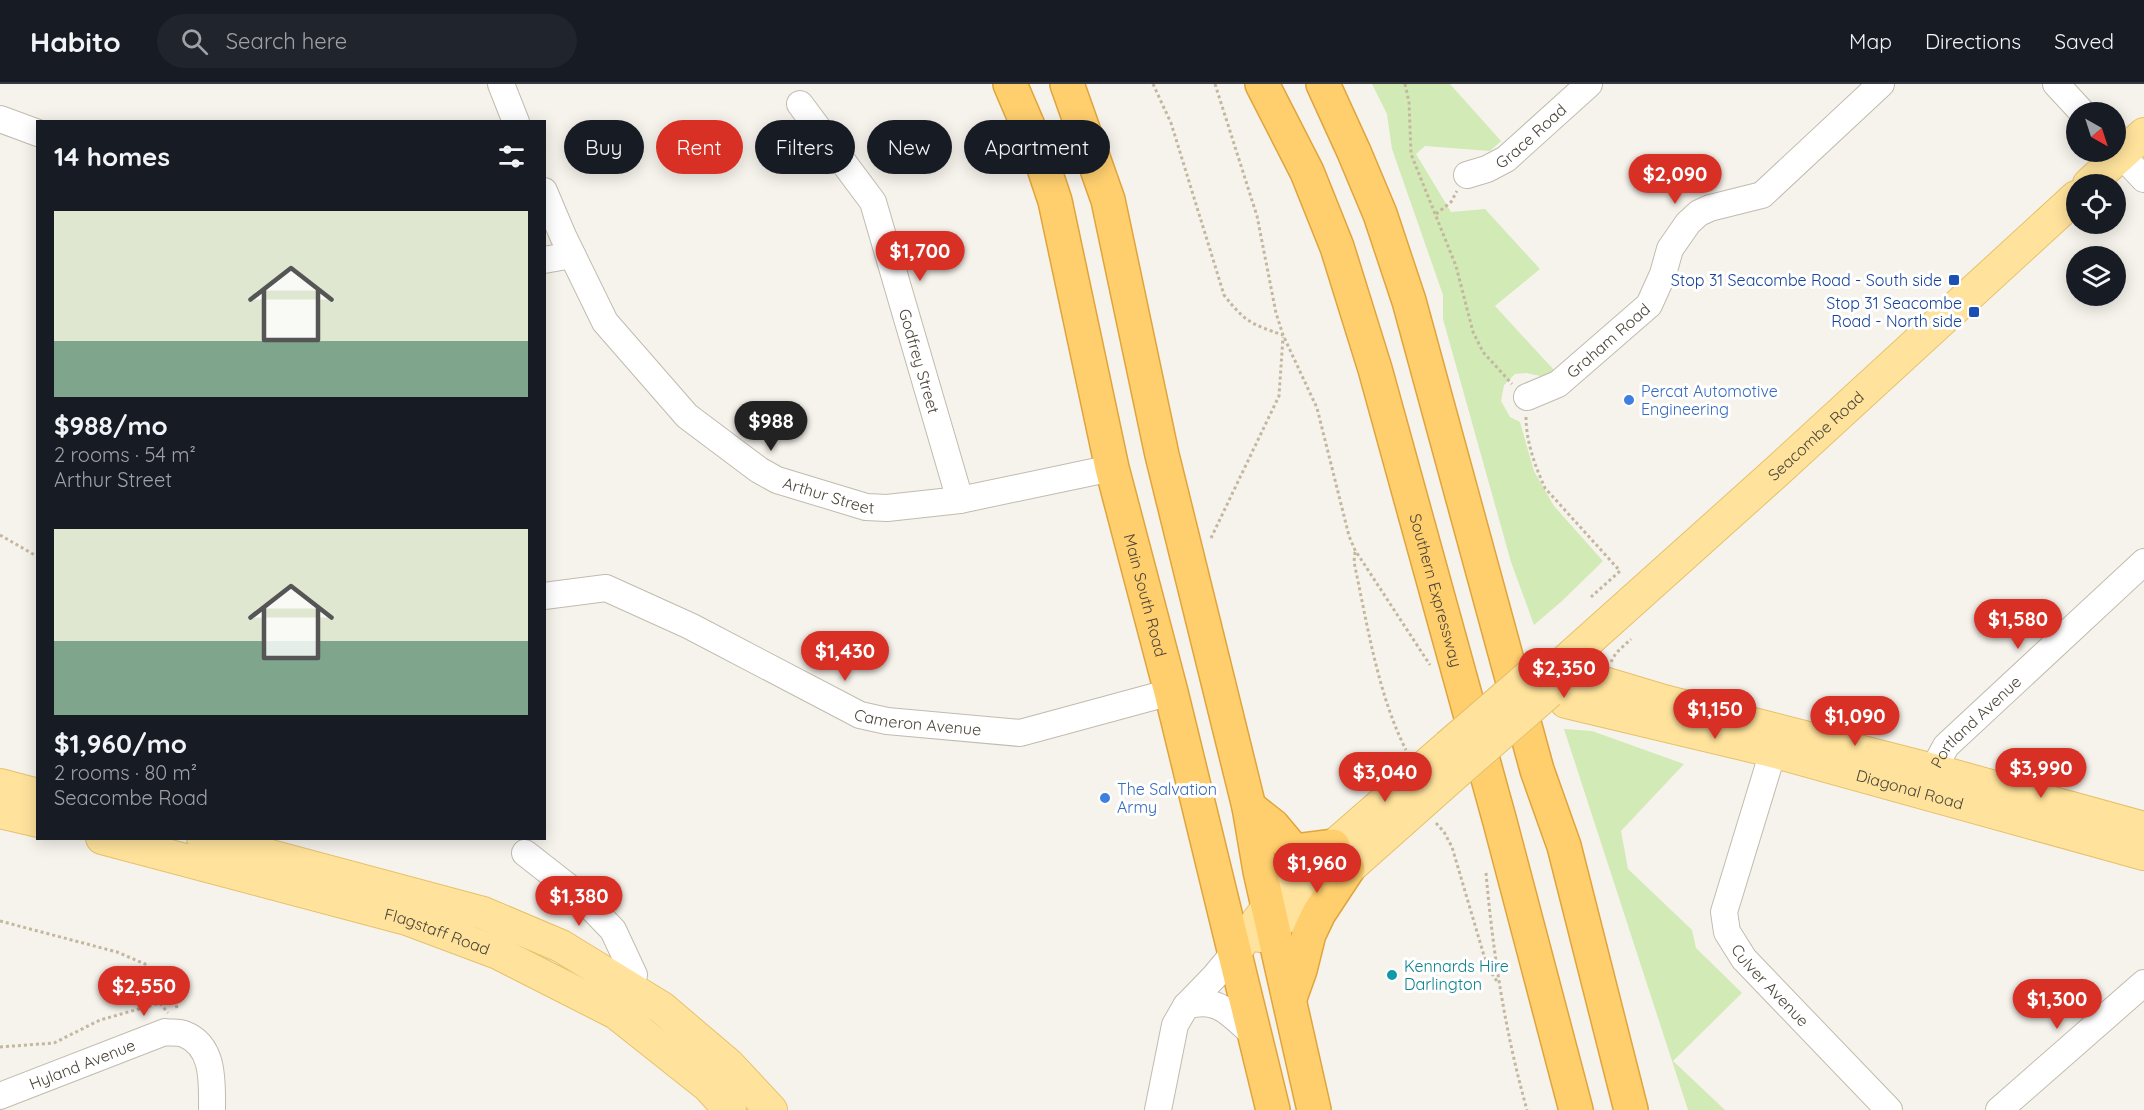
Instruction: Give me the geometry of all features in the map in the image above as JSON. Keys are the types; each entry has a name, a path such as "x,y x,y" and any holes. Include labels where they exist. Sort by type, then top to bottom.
{"highway":[{"name":"Main South Road","path":"1010,84 1037,147 1055,201 1112,468 1172,692 1273,1110"},
{"path":"1067,84 1108,200 1162,455 1249,807 1270,917 1314,1110"},
{"name":"Southern Expressway","path":"1262,84 1307,172 1337,247 1375,369 1500,822 1576,1110"},
{"path":"1323,84 1380,214 1409,301 1537,770 1619,997 1653,1110"},
{"path":"1112,468 1162,455"},
{"path":"1249,807 1273,826 1294,851 1340,858 1309,934 1290,999"},
{"path":"1564,846 1631,1110"}],"main road":[{"path":"2126,146 2144,134"},
{"path":"2098,174 2108,162"},
{"name":"Seacombe Road","path":"1234,953 1270,917 1340,858 1421,804 1452,760 1783,466 2066,205"},
{"name":"Diagonal Road","path":"1548,677 1584,677 1664,701 1776,741 1929,781 2144,828"},
{"name":"Seacombe Road","path":"1340,858 1420,770 1452,760"},
{"name":"Diagonal Road","path":"1929,781 2144,854"},
{"path":"0,785 36,794"},
{"path":"0,812 36,821"},
{"name":"Flagstaff Road","path":"110,840 407,919 623,1001 662,1008 729,1065 771,1110"},
{"name":"Flagstaff Road","path":"210,840 483,913 561,946 623,1001 729,1110"}],"street":[{"path":"501,84 515,120"},
{"name":"Grace Road","path":"1467,175 1487,169 1506,159 1589,84"},
{"name":"Graham Road","path":"1527,397 1558,384 1648,305 1663,274 1670,249 1688,223 1699,213 1762,195 1881,84"},
{"path":"2056,84 2073,102"},
{"name":"Godfrey Street","path":"800,104 873,202 960,500"},
{"path":"0,119 36,132"},
{"path":"2126,160 2144,179"},
{"name":"Arthur Street","path":"546,196 605,322 687,416 759,470 777,480 866,507 887,508 960,500 1112,468"},
{"path":"546,260 572,255"},
{"name":"Portland Avenue","path":"1929,781 1946,746 2144,562"},
{"name":"Cameron Avenue","path":"546,596 606,588 690,626 860,715 887,721 1020,733 1172,692"},
{"name":"Culver Avenue","path":"1776,741 1724,912 1727,932 1744,959 1889,1110"},
{"path":"525,853 580,896 613,930 634,975 623,1001"},
{"path":"1158,1110 1175,1025 1186,1006 1234,953"},
{"path":"1999,1110 2144,982"},
{"path":"1186,1006 1204,1003 1217,1004 1254,1035"},
{"name":"Hyland Avenue","path":"0,1095 165,1032 183,1033"},
{"path":"183,1033 203,1047 211,1072 212,1110"}],"path":[{"path":"1153,84 1171,123 1224,295 1236,311 1252,325 1283,335"},
{"path":"1215,84 1257,216 1276,313 1283,335 1317,408 1349,536 1355,550 1426,658 1434,674"},
{"path":"1405,84 1409,102 1411,154 1456,266 1473,332 1483,352 1503,376 1527,397 1526,432 1538,474 1545,488 1620,571 1591,597"},
{"path":"1436,214 1451,202 1467,175"},
{"path":"1211,538 1279,396 1283,335"},
{"path":"0,535 36,556"},
{"path":"1355,550 1354,562 1393,726 1406,752 1420,770"},
{"path":"1421,804 1448,840 1487,966 1499,984"},
{"path":"1485,864 1499,984 1511,1051 1527,1110"},
{"path":"0,921 117,951 145,964 165,983 176,1002 183,1033"},
{"path":"0,1047 54,1043 100,1020 160,1003 183,1033"}],"green space":[{"path":"1372,84 1450,84 1501,141 1490,151 1425,146 1416,154 1451,212 1485,209 1540,269 1495,306 1554,370 1545,377 1526,373 1515,374 1504,385 1501,401 1510,417 1520,422 1534,471 1554,506 1603,561 1534,625 1511,562 1443,319 1443,295 1392,149 1387,114"},
{"path":"1564,729 1592,731 1684,764 1621,831 1628,869 1692,930 1696,948 1742,993 1673,1061 1725,1110 1688,1110"}],"place":[{"name":"Stop 31 Seacombe Road - South side","path":"1954,280"},
{"name":"Stop 31 Seacombe Road - North side","path":"1974,312"},
{"name":"Percat Automotive Engineering","path":"1629,400"},
{"name":"The Salvation Army","path":"1105,798"},
{"name":"Kennards Hire Darlington","path":"1392,975"}]}
